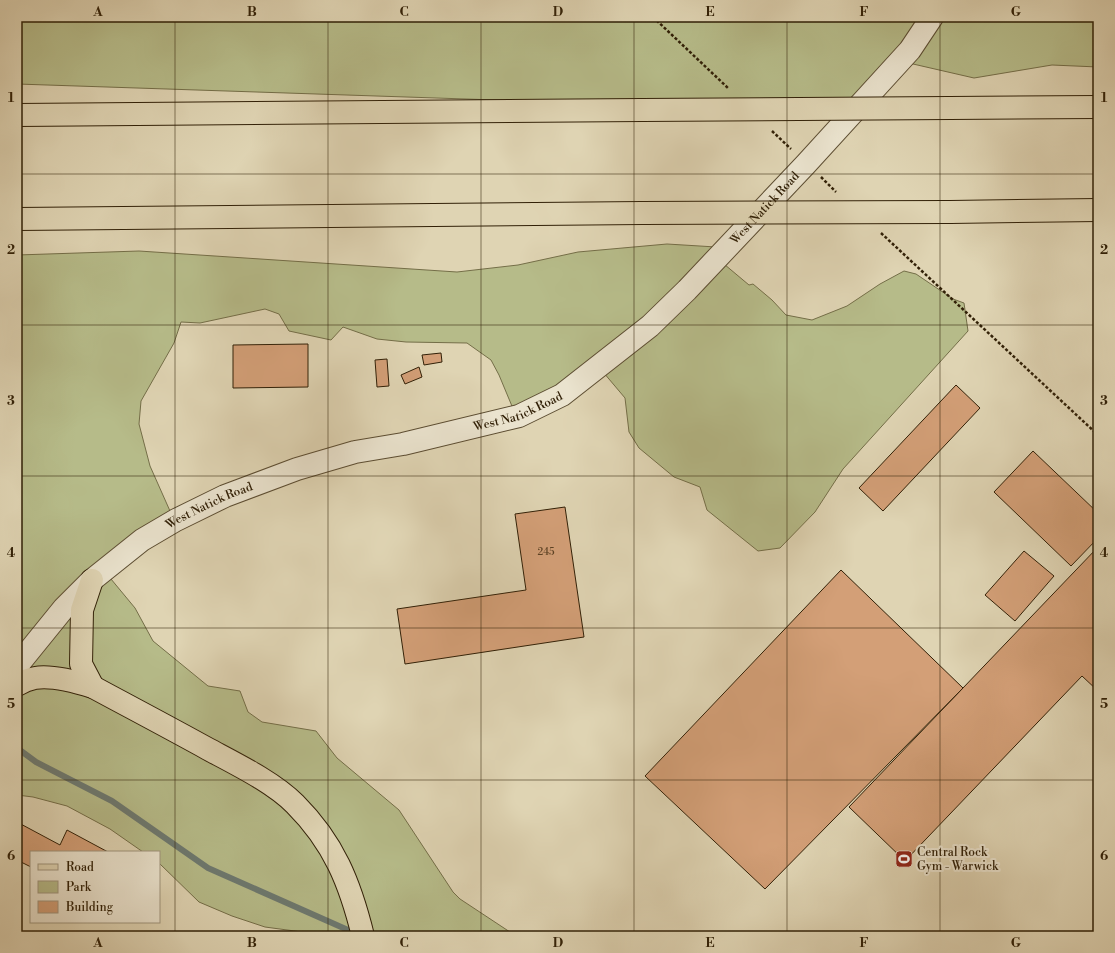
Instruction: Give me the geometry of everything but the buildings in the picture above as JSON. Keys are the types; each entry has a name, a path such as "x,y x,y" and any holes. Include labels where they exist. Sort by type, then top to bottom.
{"main road":[{"path":"17,103 94,114"},
{"path":"17,115 1098,107"},
{"path":"17,219 1098,210"},
{"path":"92,580 82,610 81,664 93,687"},
{"path":"17,685 34,678 44,678 76,682 93,687 228,760 278,790 294,804 319,832 341,867 356,905 363,936"}],"street":[{"name":"West Natick Road","path":"17,666 64,608 92,580 142,540 176,520 225,496 297,469 355,452 410,442 519,416 562,395 650,326 687,290 816,153 910,50 932,17"}],"green space":[{"path":"17,17 1098,17 1098,67 1052,65 974,78 900,61 854,110 765,109 17,84"},
{"path":"667,244 716,247 718,259 749,285 753,284 772,300 786,315 812,320 847,306 880,284 904,271 916,274 953,299 964,303 968,331 843,469 815,512 780,548 758,551 707,510 700,487 674,477 639,448 629,432 625,398 598,366 514,411 491,360 467,343 406,342 377,339 343,327 331,340 289,331 279,314 265,309 200,323 181,322 174,343 141,401 139,424 150,466 170,511 106,573 135,608 153,641 208,686 240,691 248,712 262,722 316,731 337,758 399,810 453,892 460,899 516,936 315,936 302,932 265,927 232,916 199,902 160,864 160,851 142,851 110,829 67,806 33,797 17,795 17,255 139,251 457,272 518,265 578,252"}],"waterway":[{"path":"17,748 36,762 112,801 208,868 357,934"}],"place":[{"name":"Central Rock Gym - Warwick","path":"904,859"}]}
